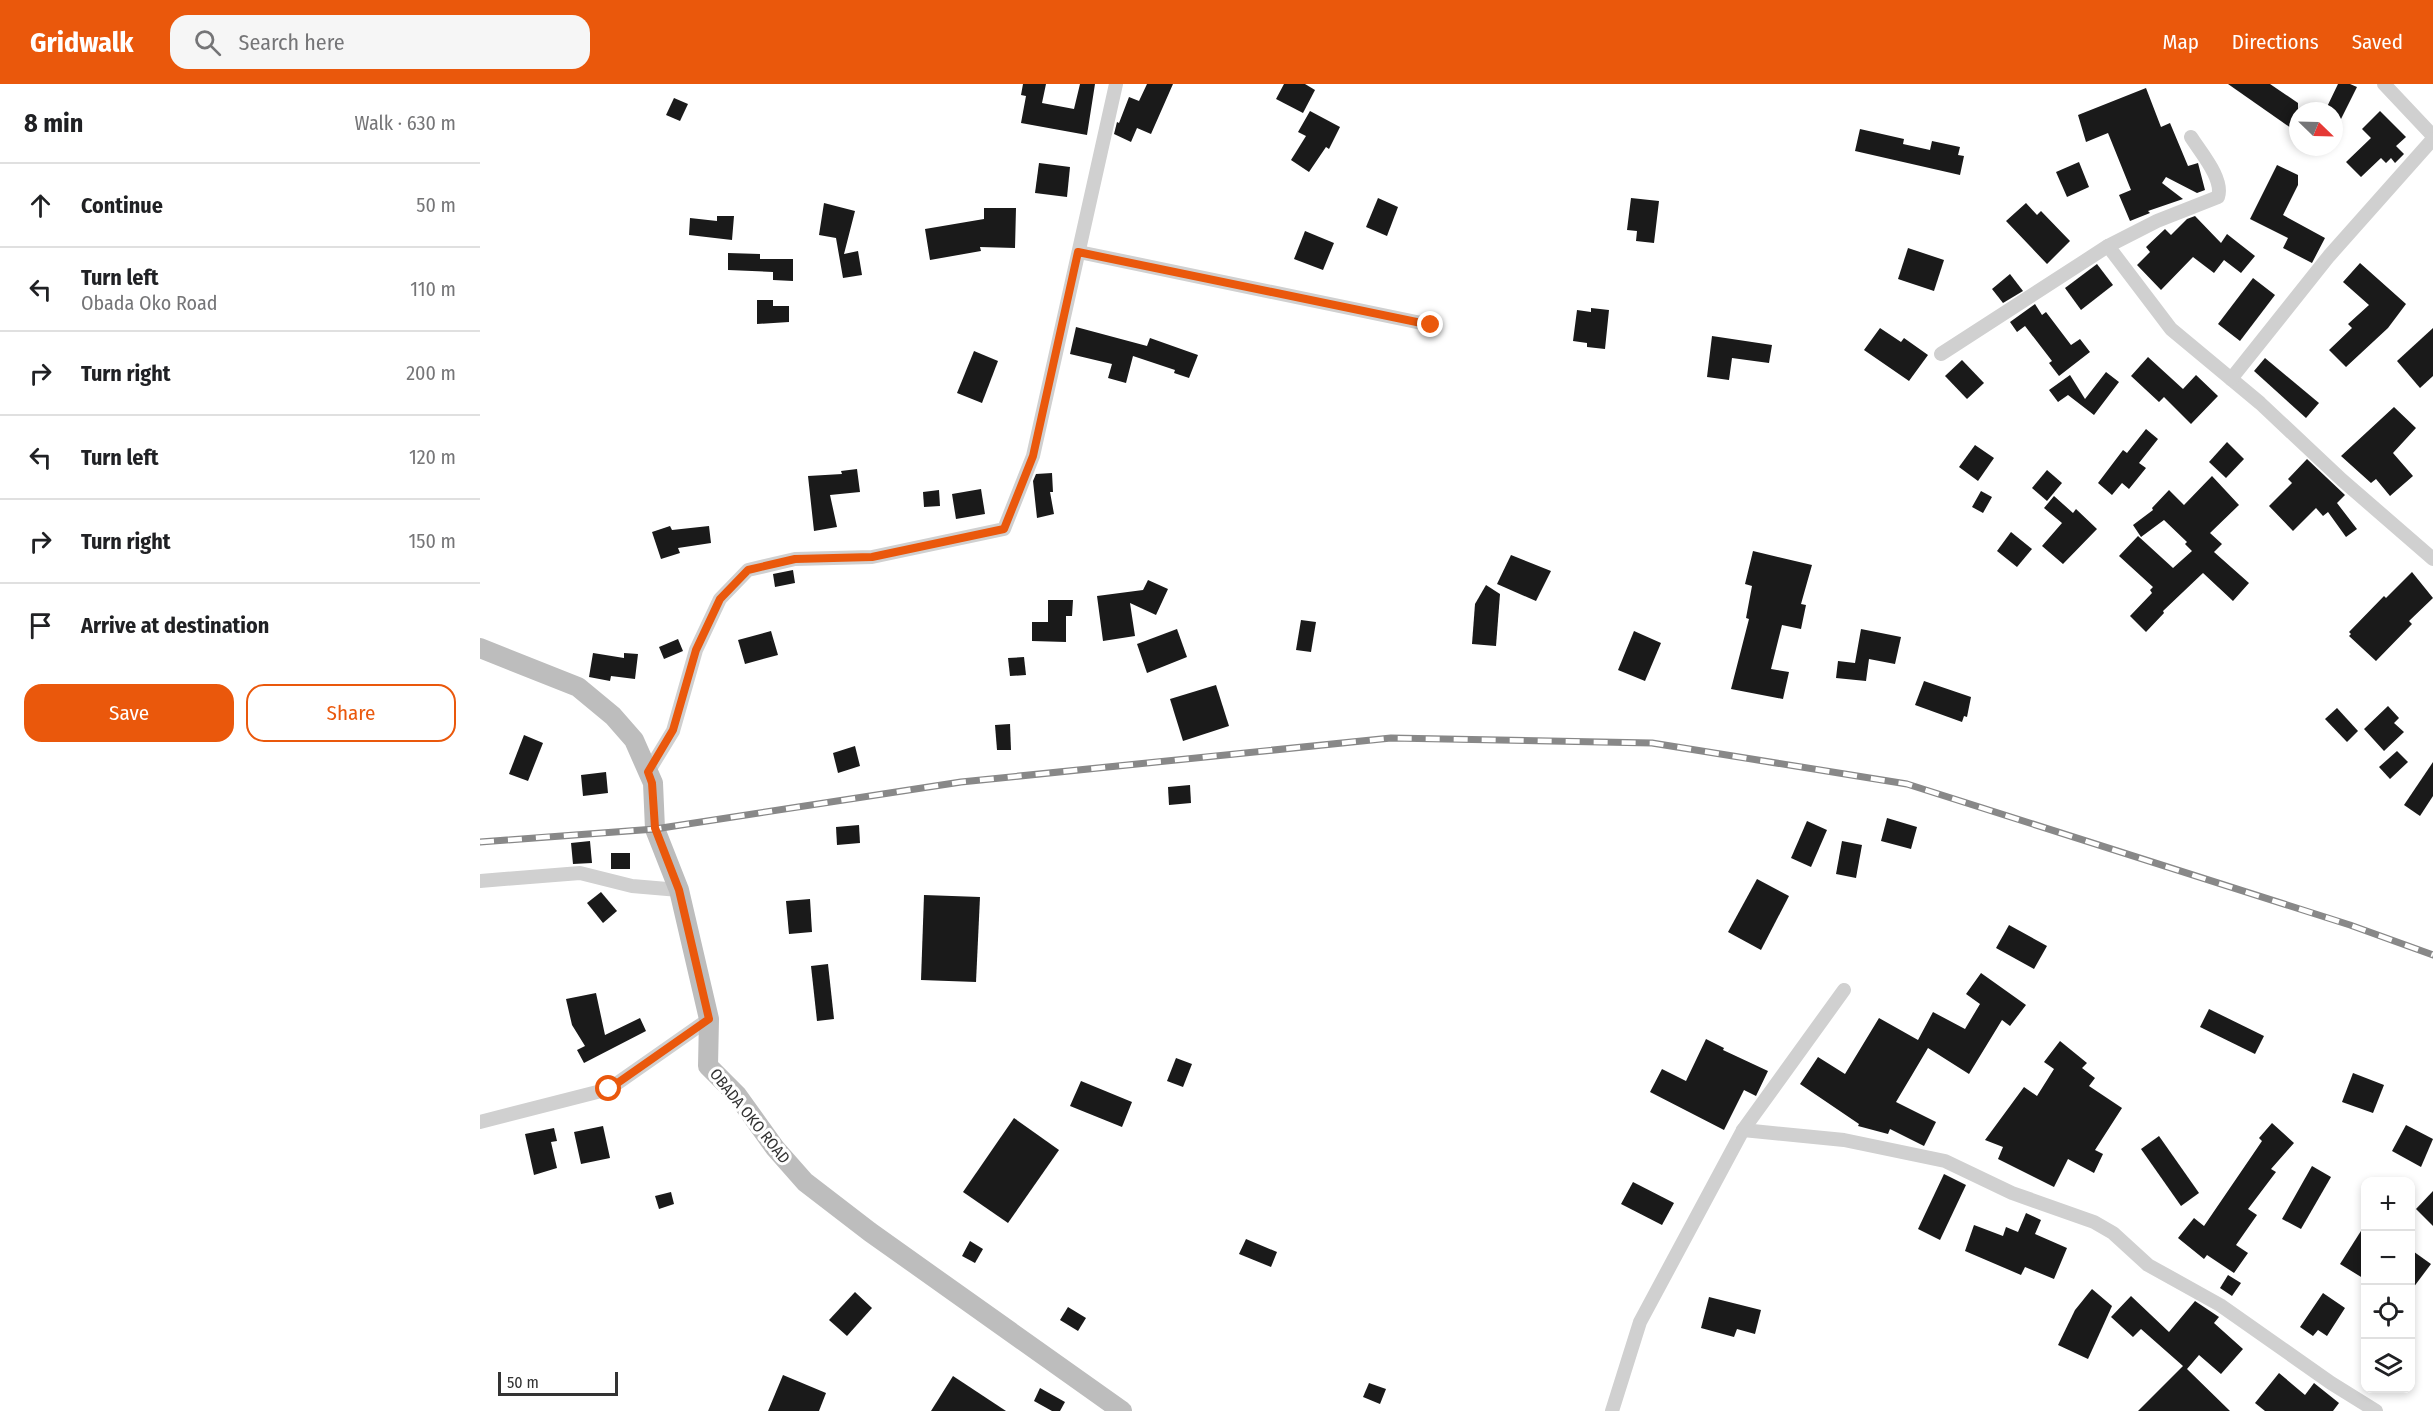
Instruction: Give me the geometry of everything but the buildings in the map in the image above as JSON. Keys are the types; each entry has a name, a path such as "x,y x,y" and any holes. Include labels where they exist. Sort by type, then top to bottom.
{"main road":[{"name":"OBADA OKO ROAD","path":"480,648 578,687 613,716 634,740 652,783 655,828 679,890 709,1019 708,1066 737,1095 775,1148 805,1182 870,1232 1122,1411"}],"street":[{"path":"648,772 673,730 696,650 720,599 748,570 795,559 872,557 1004,529 1033,456 1116,84"},
{"path":"2231,379 2329,256 2433,138 2384,84"},
{"path":"1941,354 2108,246 2157,221 2218,197 2220,190 2218,182 2191,137"},
{"path":"2108,246 2171,329 2231,379 2433,558"},
{"path":"1078,252 1431,325"},
{"path":"480,880 580,873 632,886 679,890"},
{"path":"1612,1411 1640,1322 1743,1130 1844,990"},
{"path":"480,1122 609,1089 709,1019"},
{"path":"1743,1130 1844,1140 1945,1161 2012,1193 2094,1222 2113,1233 2148,1265 2220,1305 2331,1383 2376,1411"}],"railway":[{"path":"480,842 655,829 961,782 1391,738 1652,743 1907,784 2350,925 2433,955"}],"route":[{"path":"609,1089 709,1019 679,890 655,828 652,783 648,772 673,730 696,650 720,599 748,570 795,559 872,557 1004,529 1033,456 1078,252 1431,325"}]}
